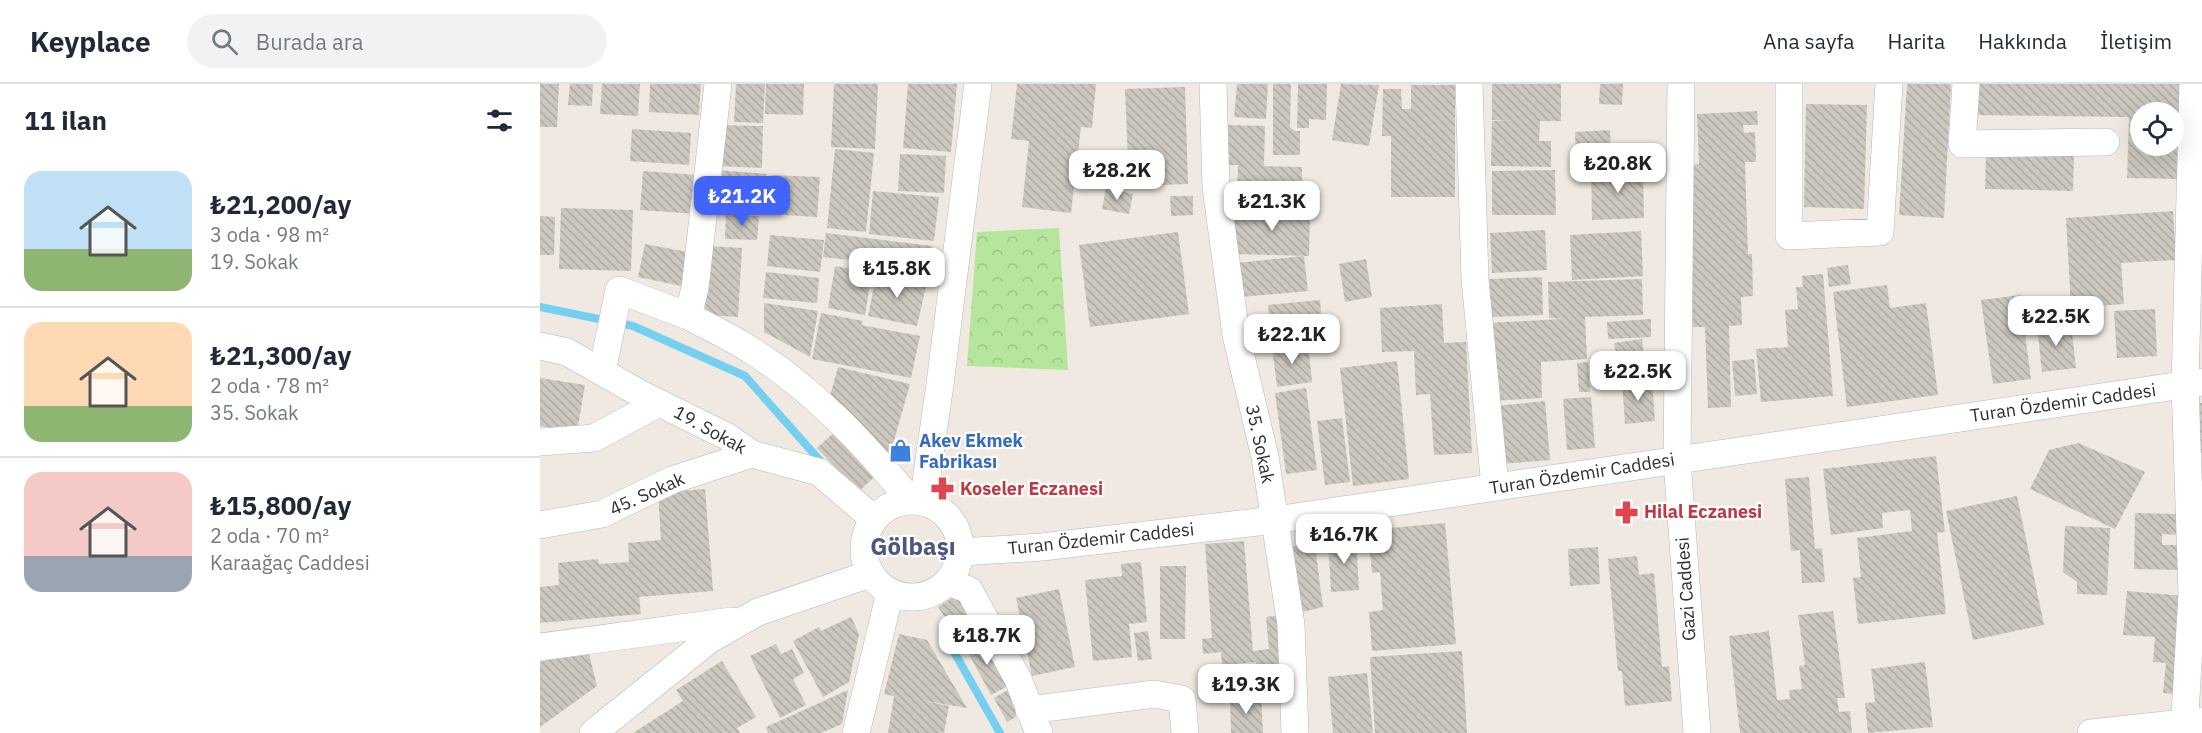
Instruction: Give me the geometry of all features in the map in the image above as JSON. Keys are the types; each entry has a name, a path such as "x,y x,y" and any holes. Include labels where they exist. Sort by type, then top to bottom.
{"street":[{"path":"688,316 695,288 718,84"},
{"path":"916,501 940,384 978,84"},
{"name":"35. Sokak","path":"1214,84 1216,187 1236,336 1265,457 1291,625 1295,733"},
{"path":"1469,84 1475,279 1495,488"},
{"name":"Gazi Caddesi","path":"1681,84 1677,460 1697,733"},
{"path":"1789,84 1789,236 1880,232 1889,84"},
{"path":"1966,84 1962,144 2106,142"},
{"path":"2091,733 2190,726 2192,593 2196,523 2193,383 2193,84"},
{"path":"602,372 619,290 688,316 750,350 814,398 916,501"},
{"name":"19. Sokak","path":"540,346 567,352 659,403 726,436 752,454 819,472 874,519"},
{"name":"Turan Özdemir Caddesi","path":"961,552 1042,547 1275,520 2193,383"},
{"path":"540,442 594,438 659,403"},
{"name":"45. Sokak","path":"540,525 602,514 672,480 752,454"},
{"path":"916,501 939,508 951,520 959,535 961,552 957,568 948,582 931,594 911,598 890,593 876,582 865,561 864,546 867,532 874,519 884,510 896,503 916,501"},
{"path":"593,733 709,640 758,612 870,574"},
{"path":"948,582 969,590 1018,679 1034,722 1154,694 1182,699 1185,733"},
{"path":"856,733 890,593"},
{"path":"540,647 745,620"}],"green space":[{"path":"1059,228 1068,370 967,366 977,232"}],"building":[{"path":"540,84 559,84 557,127 540,127"},
{"path":"570,84 593,84 592,106 568,105"},
{"path":"602,84 640,84 638,116 600,114"},
{"path":"650,84 701,84 699,115 649,112"},
{"path":"736,84 765,84 763,123 734,122"},
{"path":"766,84 804,84 803,115 765,114"},
{"path":"834,84 878,84 875,149 831,147"},
{"path":"908,84 957,84 951,152 903,148"},
{"path":"1017,84 1096,84 1092,128 1081,127 1071,213 1022,207 1029,141 1011,139"},
{"path":"1237,84 1268,84 1266,119 1234,117"},
{"path":"1273,84 1291,84 1290,127 1295,131 1300,131 1300,155 1273,155"},
{"path":"1298,84 1327,84 1326,120 1309,119 1309,128 1297,128"},
{"path":"1341,84 1379,85 1369,146 1332,140"},
{"path":"1492,84 1561,84 1561,121 1540,121 1539,141 1551,141 1551,167 1491,166 1492,121 1509,121 1492,120"},
{"path":"1600,84 1623,84 1622,105 1599,104"},
{"path":"1907,84 1951,84 1944,218 1899,215"},
{"path":"1971,84 2182,84 2182,102 2130,102 2130,156 2180,156 2180,179 2127,178 2129,117 1970,115"},
{"path":"1411,85 1455,85 1455,197 1391,197 1391,136 1382,136 1383,89 1401,89 1402,109 1411,109"},
{"path":"1185,87 1188,184 1129,186 1125,89"},
{"path":"1806,104 1867,105 1864,209 1804,207"},
{"path":"1757,111 1758,125 1743,125 1744,133 1755,132 1756,162 1745,162 1748,254 1752,254 1753,296 1741,297 1742,325 1729,326 1731,407 1708,408 1705,327 1693,327 1688,165 1699,164 1697,114"},
{"path":"720,125 763,126 762,168 718,166"},
{"path":"1227,125 1265,126 1264,166 1302,167 1302,186 1309,186 1309,209 1226,207 1227,195 1237,195 1238,165 1226,165"},
{"path":"632,129 691,133 689,165 630,161"},
{"path":"1610,130 1611,162 1576,164 1575,132"},
{"path":"835,149 874,153 866,232 827,228"},
{"path":"1986,151 2074,153 2073,191 1985,189"},
{"path":"900,154 946,156 944,193 898,191"},
{"path":"1643,168 1644,218 1592,220 1591,170"},
{"path":"716,170 766,174 763,206 713,202"},
{"path":"1555,170 1556,215 1492,215 1492,171"},
{"path":"643,171 699,175 697,214 640,210"},
{"path":"771,175 820,177 817,217 769,214"},
{"path":"1106,188 1133,194 1129,214 1102,209"},
{"path":"873,191 939,197 934,241 869,234"},
{"path":"1170,196 1193,196 1193,215 1171,216"},
{"path":"561,208 633,210 631,271 559,269"},
{"path":"1234,208 1310,210 1309,256 1233,254"},
{"path":"2173,211 2176,260 2121,263 2124,304 2071,308 2066,218"},
{"path":"726,215 759,216 757,240 725,239"},
{"path":"540,216 555,217 554,255 540,255"},
{"path":"1545,230 1547,270 1492,273 1490,233"},
{"path":"1641,231 1643,276 1572,280 1570,235"},
{"path":"1178,232 1189,314 1090,327 1079,245"},
{"path":"826,233 932,246 929,269 823,257"},
{"path":"770,235 824,240 820,272 767,266"},
{"path":"645,244 688,252 681,286 638,277"},
{"path":"709,246 742,248 738,317 705,315"},
{"path":"1304,256 1308,291 1241,297 1237,263"},
{"path":"1366,259 1372,297 1345,302 1339,264"},
{"path":"1848,265 1851,284 1829,287 1827,268"},
{"path":"835,266 872,272 865,315 828,308"},
{"path":"766,272 819,278 817,303 763,298"},
{"path":"877,272 927,282 917,326 868,316"},
{"path":"1823,274 1833,396 1761,402 1756,349 1788,347 1785,310 1798,309 1796,287 1803,287 1802,276"},
{"path":"1542,277 1543,315 1490,317 1489,279"},
{"path":"1642,279 1643,315 1585,317 1587,359 1541,362 1542,398 1491,401 1487,323 1563,319 1549,318 1548,282"},
{"path":"1887,285 1890,308 1926,303 1938,395 1847,407 1833,292"},
{"path":"2020,295 2031,379 1993,384 1981,300"},
{"path":"1320,300 1323,337 1272,343 1268,305"},
{"path":"764,303 818,311 810,357 764,332"},
{"path":"1442,304 1444,343 1466,342 1472,453 1434,455 1430,394 1416,395 1414,351 1382,352 1380,308"},
{"path":"2155,309 2157,356 2117,358 2114,311"},
{"path":"821,313 863,321 861,325 920,336 911,378 812,359"},
{"path":"1651,319 1651,337 1608,339 1607,322"},
{"path":"2071,323 2076,368 2042,372 2037,326"},
{"path":"1642,339 1646,377 1594,383 1592,356 1616,354 1614,343"},
{"path":"1308,343 1312,382 1277,387 1272,347"},
{"path":"1754,359 1757,394 1735,396 1732,361"},
{"path":"1397,361 1409,479 1353,486 1340,368"},
{"path":"1588,362 1590,392 1579,392 1577,363"},
{"path":"838,367 910,384 888,462 828,403"},
{"path":"540,378 585,385 577,432 540,426"},
{"path":"1652,379 1655,421 1625,424 1622,382"},
{"path":"1306,388 1317,470 1286,474 1275,393"},
{"path":"1591,397 1595,448 1567,450 1563,399"},
{"path":"1545,401 1550,460 1500,464 1495,406"},
{"path":"2197,403 2202,403 2202,453 2198,453"},
{"path":"1342,418 1350,482 1325,485 1317,421"},
{"path":"840,427 881,471 858,492 817,448"},
{"path":"2078,443 2145,472 2115,529 2030,489 2049,450"},
{"path":"1936,456 1945,532 1937,533 1946,614 1858,624 1853,578 1861,577 1857,538 1912,531 1910,510 1882,513 1883,528 1831,535 1823,469"},
{"path":"1809,477 1815,549 1822,548 1825,582 1802,583 1800,550 1791,551 1785,479"},
{"path":"705,489 713,591 639,597 641,614 540,623 540,587 559,585 558,563 598,559 599,564 629,562 628,543 661,540 658,493"},
{"path":"2017,496 2044,625 1973,640 1946,511"},
{"path":"2135,513 2180,514 2179,535 2162,534 2162,545 2180,545 2179,570 2134,569"},
{"path":"1445,523 1456,644 1372,651 1369,612 1383,610 1380,572 1372,573 1368,530"},
{"path":"2065,526 2110,528 2107,595 2077,594 2077,582 2063,572"},
{"path":"1356,538 1359,590 1331,592 1328,540"},
{"path":"1244,541 1253,651 1269,649 1266,617 1282,615 1287,673 1257,676 1256,662 1222,665 1221,652 1203,654 1202,639 1212,638 1205,544"},
{"path":"1288,546 1315,546 1323,607 1298,613"},
{"path":"1598,547 1600,584 1570,586 1568,549"},
{"path":"1637,556 1639,575 1654,573 1662,667 1669,666 1672,701 1625,706 1622,671 1618,671 1608,559"},
{"path":"1141,562 1147,622 1129,624 1132,657 1093,661 1085,580 1122,576 1121,564"},
{"path":"1160,566 1186,566 1185,639 1160,639"},
{"path":"1059,589 1075,667 1032,676 1016,598"},
{"path":"2127,591 2184,596 2174,694 2163,693 2166,663 2153,662 2155,637 2123,635"},
{"path":"956,595 980,629 962,642 938,607"},
{"path":"1833,611 1845,698 1837,698 1839,712 1850,711 1852,733 1740,733 1729,636 1769,630 1777,700 1790,699 1789,690 1802,689 1799,666 1805,665 1798,615"},
{"path":"851,617 859,634 849,682 823,697 793,641 819,627 821,631"},
{"path":"1148,631 1152,659 1138,661 1134,633"},
{"path":"899,634 927,640 967,708 920,700 949,706 944,733 888,733 894,696 884,694"},
{"path":"982,638 1008,686 991,695 965,647"},
{"path":"776,644 781,654 792,649 804,673 793,679 806,705 780,718 750,656"},
{"path":"587,646 597,686 540,727 540,662"},
{"path":"1462,651 1467,733 1375,733 1370,657"},
{"path":"722,661 756,717 737,728 740,733 633,733 683,701 676,690"},
{"path":"1925,662 1933,727 1868,733 1865,703 1875,702 1871,669"},
{"path":"1367,673 1373,733 1333,733 1328,677"},
{"path":"848,690 842,724 821,733 768,733 766,727"},
{"path":"1008,690 1022,713 1007,722 994,698"},
{"path":"1261,695 1263,733 1231,733 1230,697"}],"waterway":[{"path":"540,307 633,326 745,376 823,464"},
{"path":"945,636 1000,733"}],"place":[{"name":"Akev Ekmek Fabrikası","path":"901,451"},
{"name":"Koseler Eczanesi","path":"942,489"},
{"name":"Hilal Eczanesi","path":"1626,512"}],"district":[{"name":"Gölbaşı","path":"913,547"}]}
